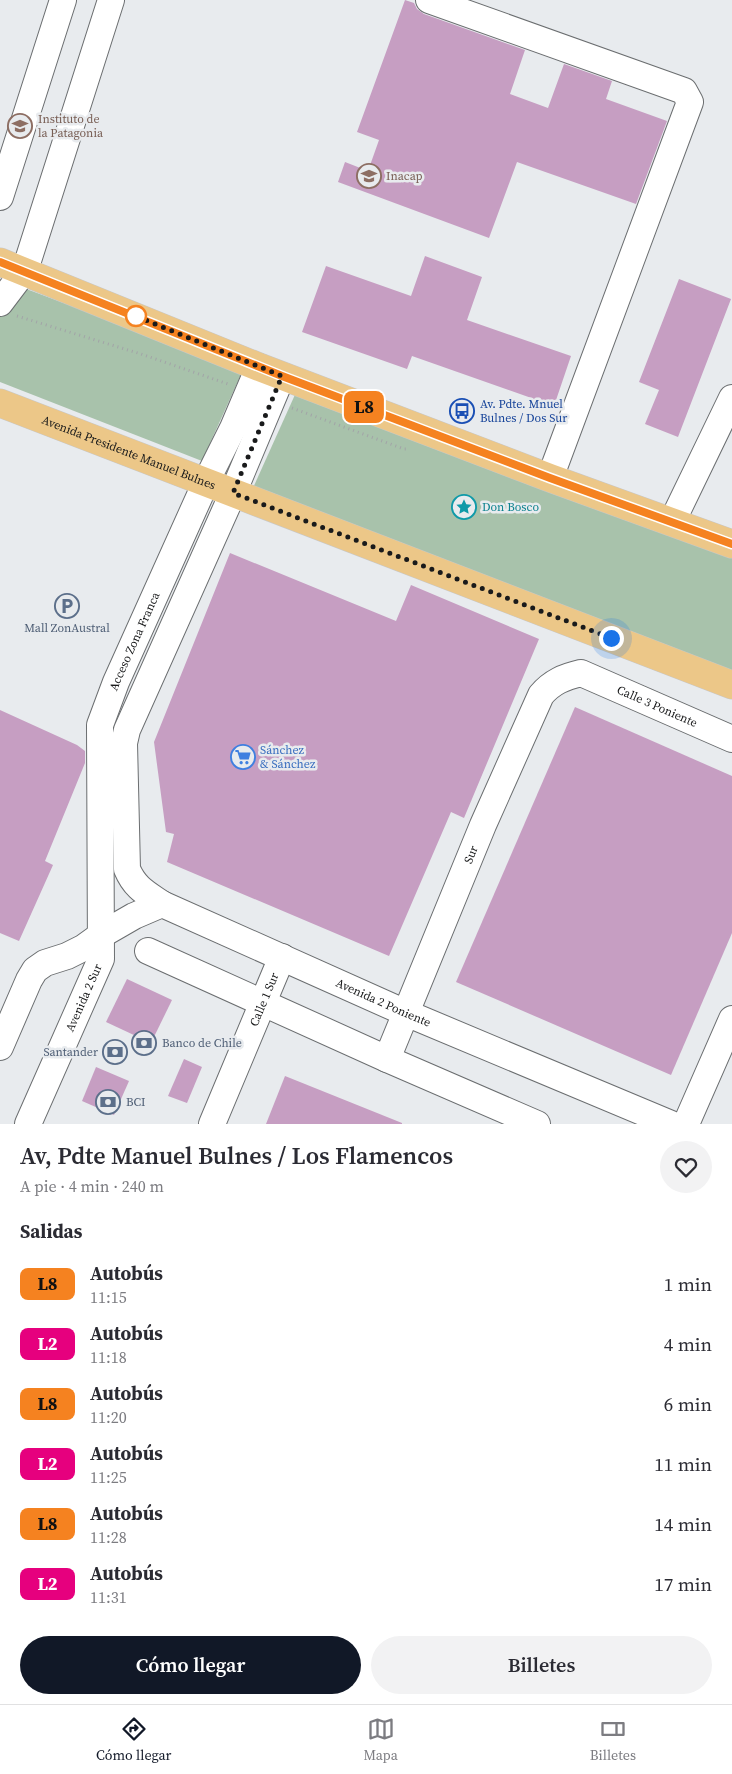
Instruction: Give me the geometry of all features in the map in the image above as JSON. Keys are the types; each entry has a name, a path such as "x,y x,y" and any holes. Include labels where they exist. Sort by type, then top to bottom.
{"main road":[{"path":"12,266 270,372 550,478 732,544"},
{"name":"Avenida Presidente Manuel Bulnes","path":"0,403 732,685"}],"street":[{"path":"0,197 63,0"},
{"path":"0,303 111,0"},
{"path":"429,0 684,91 690,102 550,478"},
{"path":"162,904 140,889 132,880 128,868 124,743 127,730 233,493 270,372"},
{"name":"Acceso Zona Franca","path":"101,935 100,724 120,674 206,482 233,428 270,372"},
{"path":"672,522 732,398"},
{"name":"Calle 3 Poniente","path":"581,673 732,739"},
{"name":"Sur","path":"386,1059 483,825 541,695 557,681 581,673"},
{"path":"101,935 134,916 162,904"},
{"name":"Avenida 2 Poniente","path":"162,904 406,1013 671,1124"},
{"name":"Avenida 2 Sur","path":"0,1047 35,970 46,963 83,948 101,935"},
{"name":"Avenida 2 Sur","path":"28,1124 101,960 101,935"},
{"path":"148,952 386,1059 537,1124"},
{"name":"Calle 1 Sur","path":"212,1124 282,958"},
{"path":"686,1124 732,1019"}],"green space":[{"path":"21,287 243,370 202,461 0,382 0,316"},
{"path":"298,388 732,549 732,674 253,488"}],"building":[{"path":"405,0 414,3 417,9 424,14 525,50 510,94 548,108 564,64 612,81 606,99 667,121 636,204 517,162 489,238 338,182 345,162 368,171 379,140 357,132"},
{"path":"425,256 482,277 467,320 571,356 554,406 412,356 407,369 302,332 326,266 411,296"},
{"path":"679,279 731,299 678,437 645,424 659,390 639,382"},
{"name":"Sánchez & Sánchez","path":"230,553 396,621 411,585 539,639 464,818 451,812 389,956 167,862 174,834 166,832 154,742"},
{"path":"575,707 732,776 732,933 671,1075 456,982"},
{"path":"0,710 77,745 85,751 85,763 45,861 53,865 19,941 0,933"},
{"path":"127,979 172,1000 151,1043 106,1022"},
{"path":"184,1059 202,1067 187,1103 168,1096"},
{"path":"96,1067 129,1081 114,1115 82,1101"},
{"path":"285,1076 402,1123 402,1124 266,1124"}],"bus line":[{"name":"L8","path":"0,262 25,270 282,376 550,478 732,544"}],"place":[{"name":"Instituto de la Patagonia","path":"20,126"},
{"name":"Inacap","path":"369,176"},
{"name":"Av. Pdte. Mnuel Bulnes / Dos Sur","path":"462,411"},
{"name":"Don Bosco","path":"464,507"},
{"name":"Mall ZonAustral","path":"67,606"},
{"name":"Sánchez & Sánchez","path":"243,757"},
{"name":"Banco de Chile","path":"144,1043"},
{"name":"Santander","path":"115,1052"},
{"name":"BCI","path":"108,1102"}],"route":[{"path":"136,316 133,315 282,376 233,493 611,638"}]}
